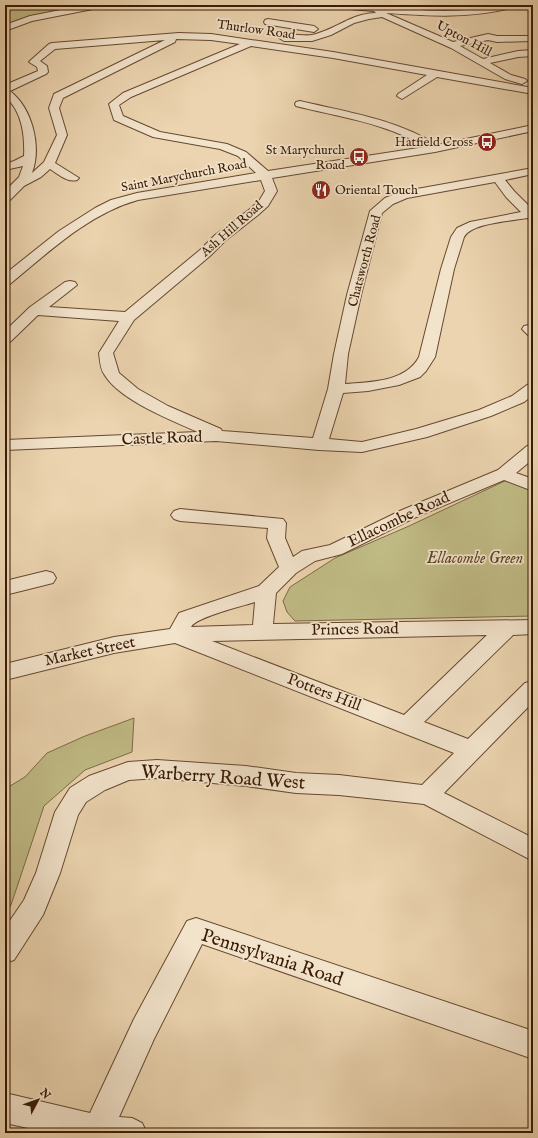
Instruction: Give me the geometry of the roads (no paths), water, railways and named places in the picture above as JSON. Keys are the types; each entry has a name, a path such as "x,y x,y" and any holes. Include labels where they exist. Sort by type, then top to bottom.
{"street":[{"path":"5,28 30,19 98,5"},
{"name":"Upton Hill","path":"338,5 375,8 384,15 451,45 508,76 533,85"},
{"path":"375,8 414,12 484,12 512,5"},
{"path":"265,175 242,154 223,146 157,135 128,123 118,118 114,104 128,95 246,42 256,39 312,38 332,31 351,21 369,16 384,15"},
{"path":"268,22 332,31"},
{"path":"451,45 488,36 497,38 518,34 531,38"},
{"path":"5,89 43,72 42,66 34,62 52,46 179,36"},
{"name":"Thurlow Road","path":"20,183 37,175 49,164 62,135 54,108 58,96 179,36 211,37 333,55 533,91"},
{"path":"480,62 518,54 533,53"},
{"path":"402,96 434,74"},
{"path":"5,92 14,100 24,118 29,133 30,148 28,170 20,183 5,198"},
{"path":"300,104 398,130 425,141 435,149"},
{"name":"Saint Marychurch Road","path":"5,281 64,234 99,211 115,203 166,191 435,149 533,128"},
{"path":"5,167 18,164 29,158"},
{"path":"49,164 73,178"},
{"name":"Chatsworth Road","path":"319,444 336,389 341,354 354,295 376,211 389,202 404,195 533,171"},
{"path":"5,173 20,183"},
{"name":"Ash Hill Road","path":"216,436 215,433 153,406 126,387 113,376 109,367 106,353 128,317 205,253 220,238 264,203 271,191 265,175"},
{"path":"498,178 531,216"},
{"path":"336,389 368,388 409,377 421,369 427,357 449,264 458,234 463,230 478,225 531,216"},
{"path":"5,340 35,310 70,285"},
{"path":"35,310 128,317"},
{"name":"Castle Road","path":"5,445 216,436 362,447 421,433 485,413 518,399 533,388"},
{"name":"Ellacombe Road","path":"176,635 186,618 266,591 290,568 309,556 335,550 408,514 504,474 533,450"},
{"path":"504,474 533,485"},
{"path":"180,515 277,523 276,538 290,568"},
{"path":"5,588 46,578"},
{"path":"262,632 266,591"},
{"path":"407,725 508,627"},
{"name":"Princes Road","path":"176,635 533,627"},
{"name":"Market Street","path":"5,672 114,645 176,635"},
{"name":"Potters Hill","path":"176,635 471,750"},
{"path":"533,689 426,795 533,850"},
{"name":"Warberry Road West","path":"5,951 34,907 48,873 67,812 78,795 96,783 128,771 157,769 246,776 296,783 339,785 426,795"},
{"name":"Pennsylvania Road","path":"98,1129 144,1029 196,930 533,1045"},
{"path":"5,1108 98,1129 132,1133"}],"place":[{"name":"Hatfield Cross","path":"487,142"},
{"name":"St Marychurch Road","path":"359,157"},
{"name":"Oriental Touch","path":"321,190"}],"park label":[{"name":"Ellacombe Green","path":"475,559"}]}
